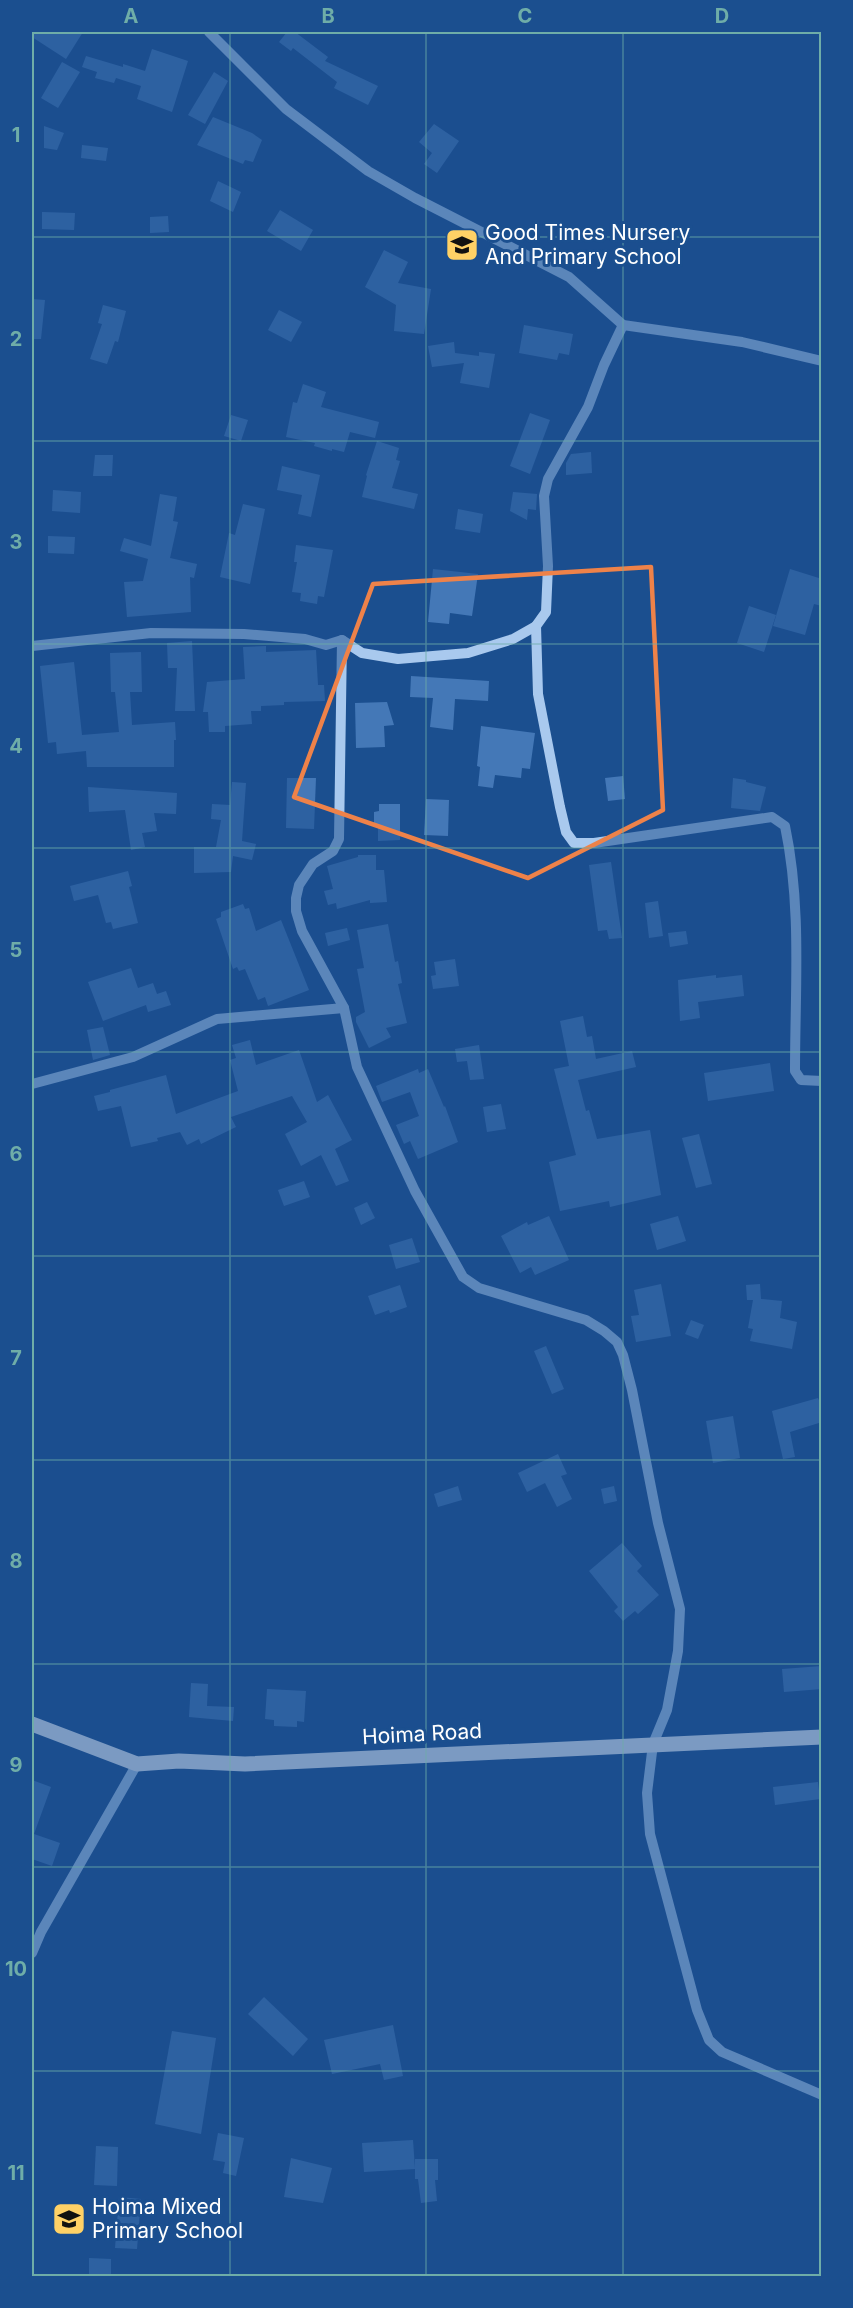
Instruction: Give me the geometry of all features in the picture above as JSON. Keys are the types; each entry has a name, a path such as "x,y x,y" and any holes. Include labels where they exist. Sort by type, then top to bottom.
{"main road":[{"name":"Hoima Road","path":"32,1724 137,1764 179,1761 245,1764 822,1737"}],"street":[{"path":"209,32 286,109 368,171 415,198 569,277 623,325 742,342 822,360"},
{"path":"342,640 362,654 398,659 468,652 513,639 536,626 546,612 548,566 544,496 548,479 588,407 623,325"},
{"path":"536,626 540,705 566,832 574,843 594,843 772,817 785,826 793,863 797,915 795,1071 801,1080 822,1081"},
{"path":"32,646 151,633 244,634 305,639 326,645 342,640"},
{"path":"342,640 339,838 333,851 313,864 299,885 296,911 302,931 344,1008 357,1067 415,1191 463,1277 480,1288 586,1320 617,1342 623,1354 658,1523 680,1609 678,1651 667,1710 653,1744 647,1793 650,1834 697,2010 709,2040 722,2052 822,2095"},
{"path":"32,1084 133,1057 217,1019 344,1008"},
{"path":"32,1953 41,1932 137,1764"}],"highlighted area":[{"path":"651,567 663,810 528,878 294,797 373,584"}],"building":[{"path":"32,32 83,32 66,59 32,37"},
{"path":"287,32 295,32 328,57 325,61 378,86 368,105 334,88 337,82 293,48 291,51 279,42"},
{"path":"152,49 188,61 172,112 137,99 141,86 116,78 114,83 95,78 97,72 82,67 86,56 145,71"},
{"path":"62,62 80,72 58,108 41,98"},
{"path":"214,72 228,81 205,124 188,115"},
{"path":"213,117 252,133 262,140 253,162 245,160 243,164 197,145"},
{"path":"434,124 459,141 437,173 424,164 432,153 419,142"},
{"path":"44,126 64,133 57,150 44,148"},
{"path":"82,145 108,148 106,161 81,158"},
{"path":"218,181 241,192 233,212 210,201"},
{"path":"280,210 313,230 301,251 267,231"},
{"path":"42,212 75,213 74,230 42,229"},
{"path":"168,216 169,232 150,233 150,217"},
{"path":"384,250 408,262 398,283 431,289 424,334 394,331 396,305 365,287"},
{"path":"32,299 45,300 41,339 32,339"},
{"path":"103,305 126,311 118,342 115,341 107,364 90,359 102,324 98,323"},
{"path":"279,310 302,322 291,342 268,330"},
{"path":"524,325 573,334 569,355 559,353 557,360 519,353"},
{"path":"454,342 455,353 479,356 479,352 495,354 489,388 460,383 464,363 432,367 428,346"},
{"path":"303,384 326,392 321,407 379,422 375,438 350,432 344,452 332,449 332,451 314,446 315,443 286,437 293,402 297,403"},
{"path":"530,413 550,420 530,474 510,466"},
{"path":"231,415 248,420 241,441 224,436"},
{"path":"377,441 399,448 396,460 400,461 392,488 418,494 414,509 362,497 366,475"},
{"path":"591,452 592,473 566,475 566,463 571,454"},
{"path":"95,455 113,455 112,476 93,476"},
{"path":"282,466 320,475 311,517 298,514 302,495 277,490"},
{"path":"53,490 81,492 80,513 52,511"},
{"path":"513,492 537,494 536,510 528,509 527,520 510,511"},
{"path":"160,494 177,497 173,521 178,522 170,558 197,564 194,578 190,577 191,612 127,617 124,582 143,581 148,559 120,551 124,538 151,546"},
{"path":"243,504 265,509 250,584 220,577 229,533 235,535"},
{"path":"458,509 483,514 480,533 455,529"},
{"path":"48,536 75,537 74,554 48,553"},
{"path":"296,545 333,550 324,597 318,596 317,604 300,601 301,593 292,592 297,562 294,562"},
{"path":"433,569 478,574 472,616 450,613 449,624 428,622"},
{"path":"790,569 822,579 822,606 814,604 805,635 773,626"},
{"path":"749,606 776,615 764,652 737,643"},
{"path":"192,641 195,711 175,711 177,668 168,668 167,643"},
{"path":"266,646 266,652 316,650 318,685 324,685 325,701 284,702 284,705 261,706 261,711 251,711 252,724 225,726 225,732 209,732 208,712 203,712 207,682 245,679 243,647"},
{"path":"141,652 142,692 130,692 132,725 175,722 174,767 87,767 86,751 57,754 56,742 48,743 40,666 74,662 82,735 119,732 115,692 111,692 110,653"},
{"path":"411,676 489,681 488,701 455,699 453,730 430,727 433,698 410,697"},
{"path":"387,702 394,725 384,726 385,747 356,748 355,703"},
{"path":"481,726 535,733 530,769 522,768 521,778 495,775 493,788 478,786 480,767 477,766"},
{"path":"623,776 625,799 608,801 605,778"},
{"path":"287,778 316,778 314,829 286,828"},
{"path":"733,778 766,787 760,811 731,808"},
{"path":"232,782 246,783 242,841 256,844 252,860 233,856 231,872 194,873 194,847 216,847 221,820 211,819 212,804 230,805"},
{"path":"88,787 177,793 176,814 154,813 157,831 142,833 145,847 131,850 125,810 89,812"},
{"path":"426,799 449,800 448,836 424,835"},
{"path":"379,804 400,804 400,840 378,841 378,826 374,826 374,812 379,811"},
{"path":"358,855 376,855 376,870 384,870 387,902 370,903 370,900 337,909 336,903 328,905 324,891 333,889 327,866 358,857"},
{"path":"611,862 622,938 609,939 607,930 598,931 589,865"},
{"path":"128,871 132,886 129,887 138,923 113,929 111,922 106,923 98,895 74,901 70,886"},
{"path":"658,901 663,936 649,938 645,903"},
{"path":"243,904 245,909 249,908 256,931 281,920 309,990 268,1006 265,997 258,1000 245,969 239,971 237,967 233,969 216,919 221,917 221,912"},
{"path":"388,924 395,962 398,961 402,983 398,984 407,1023 386,1028 391,1037 369,1048 356,1022 356,1017 365,1012 357,969 364,968 357,930"},
{"path":"347,928 350,940 328,946 325,933"},
{"path":"686,931 688,944 670,947 668,933"},
{"path":"455,959 459,986 433,989 431,976 436,975 434,962"},
{"path":"131,968 138,988 153,983 157,994 166,991 171,1005 148,1012 146,1005 103,1021 88,982"},
{"path":"716,975 716,978 742,975 744,996 698,1002 700,1018 680,1021 678,980"},
{"path":"583,1016 587,1037 592,1036 596,1059 632,1051 636,1067 578,1080 586,1111 589,1110 597,1139 650,1130 661,1195 610,1207 609,1201 560,1211 549,1162 576,1155 554,1069 569,1066 560,1021"},
{"path":"103,1027 110,1055 93,1060 87,1030"},
{"path":"250,1040 256,1065 299,1050 317,1102 328,1095 352,1140 335,1149 349,1181 336,1186 321,1155 301,1166 285,1134 307,1122 292,1096 231,1117 236,1127 201,1144 199,1139 187,1145 180,1132 157,1138 158,1141 131,1147 121,1106 98,1111 94,1096 166,1075 176,1114 238,1091 230,1060 236,1058 232,1045"},
{"path":"479,1045 484,1079 470,1080 467,1061 457,1062 455,1049"},
{"path":"770,1063 774,1091 708,1101 704,1073"},
{"path":"418,1069 419,1073 428,1069 458,1142 418,1159 410,1141 404,1144 396,1125 419,1116 410,1092 382,1102 376,1086"},
{"path":"501,1104 506,1129 487,1132 483,1107"},
{"path":"699,1134 712,1184 696,1188 682,1138"},
{"path":"304,1181 310,1197 284,1206 278,1190"},
{"path":"367,1202 375,1218 361,1225 354,1208"},
{"path":"549,1216 569,1260 535,1275 531,1267 520,1273 501,1236 527,1222 528,1225"},
{"path":"678,1216 686,1241 657,1250 650,1224"},
{"path":"412,1238 420,1262 396,1269 389,1245"},
{"path":"661,1284 671,1336 636,1342 631,1316 639,1315 634,1290"},
{"path":"760,1284 761,1299 782,1301 780,1318 797,1322 792,1349 750,1341 753,1329 748,1328 753,1300 747,1300 746,1285"},
{"path":"400,1285 407,1307 375,1315 368,1296"},
{"path":"691,1320 704,1325 698,1339 685,1334"},
{"path":"546,1346 564,1389 552,1394 534,1351"},
{"path":"818,1398 822,1407 822,1422 790,1432 795,1457 783,1459 772,1411"},
{"path":"733,1416 740,1458 713,1463 706,1421"},
{"path":"558,1454 567,1474 561,1476 572,1499 557,1507 545,1483 527,1492 518,1473"},
{"path":"458,1486 462,1500 438,1507 434,1494"},
{"path":"614,1486 617,1501 604,1504 601,1489"},
{"path":"622,1543 642,1566 637,1571 659,1595 638,1614 635,1611 623,1621 614,1611 618,1607 589,1571"},
{"path":"822,1666 822,1689 784,1692 782,1669"},
{"path":"191,1683 208,1684 207,1706 234,1707 233,1721 189,1717"},
{"path":"267,1689 306,1691 304,1722 297,1721 297,1727 274,1726 274,1720 265,1719"},
{"path":"32,1780 51,1787 34,1834 60,1843 52,1866 32,1859"},
{"path":"818,1782 820,1799 775,1805 773,1787"},
{"path":"264,1997 308,2039 293,2056 248,2014"},
{"path":"393,2025 403,2076 384,2080 380,2064 332,2074 324,2040"},
{"path":"172,2031 216,2038 201,2134 155,2124"},
{"path":"218,2133 244,2138 236,2176 223,2173 225,2162 213,2160"},
{"path":"413,2140 415,2169 364,2172 362,2143"},
{"path":"96,2146 118,2147 117,2186 94,2185"},
{"path":"291,2158 332,2168 323,2203 284,2197"},
{"path":"415,2159 438,2159 438,2180 435,2180 437,2201 421,2203 418,2179 415,2179"},
{"path":"119,2197 141,2199 137,2249 115,2248"},
{"path":"89,2258 111,2259 111,2277 89,2277"}],"place":[{"name":"Good Times Nursery And Primary School","path":"462,245"},
{"name":"Hoima Mixed Primary School","path":"69,2219"}]}
